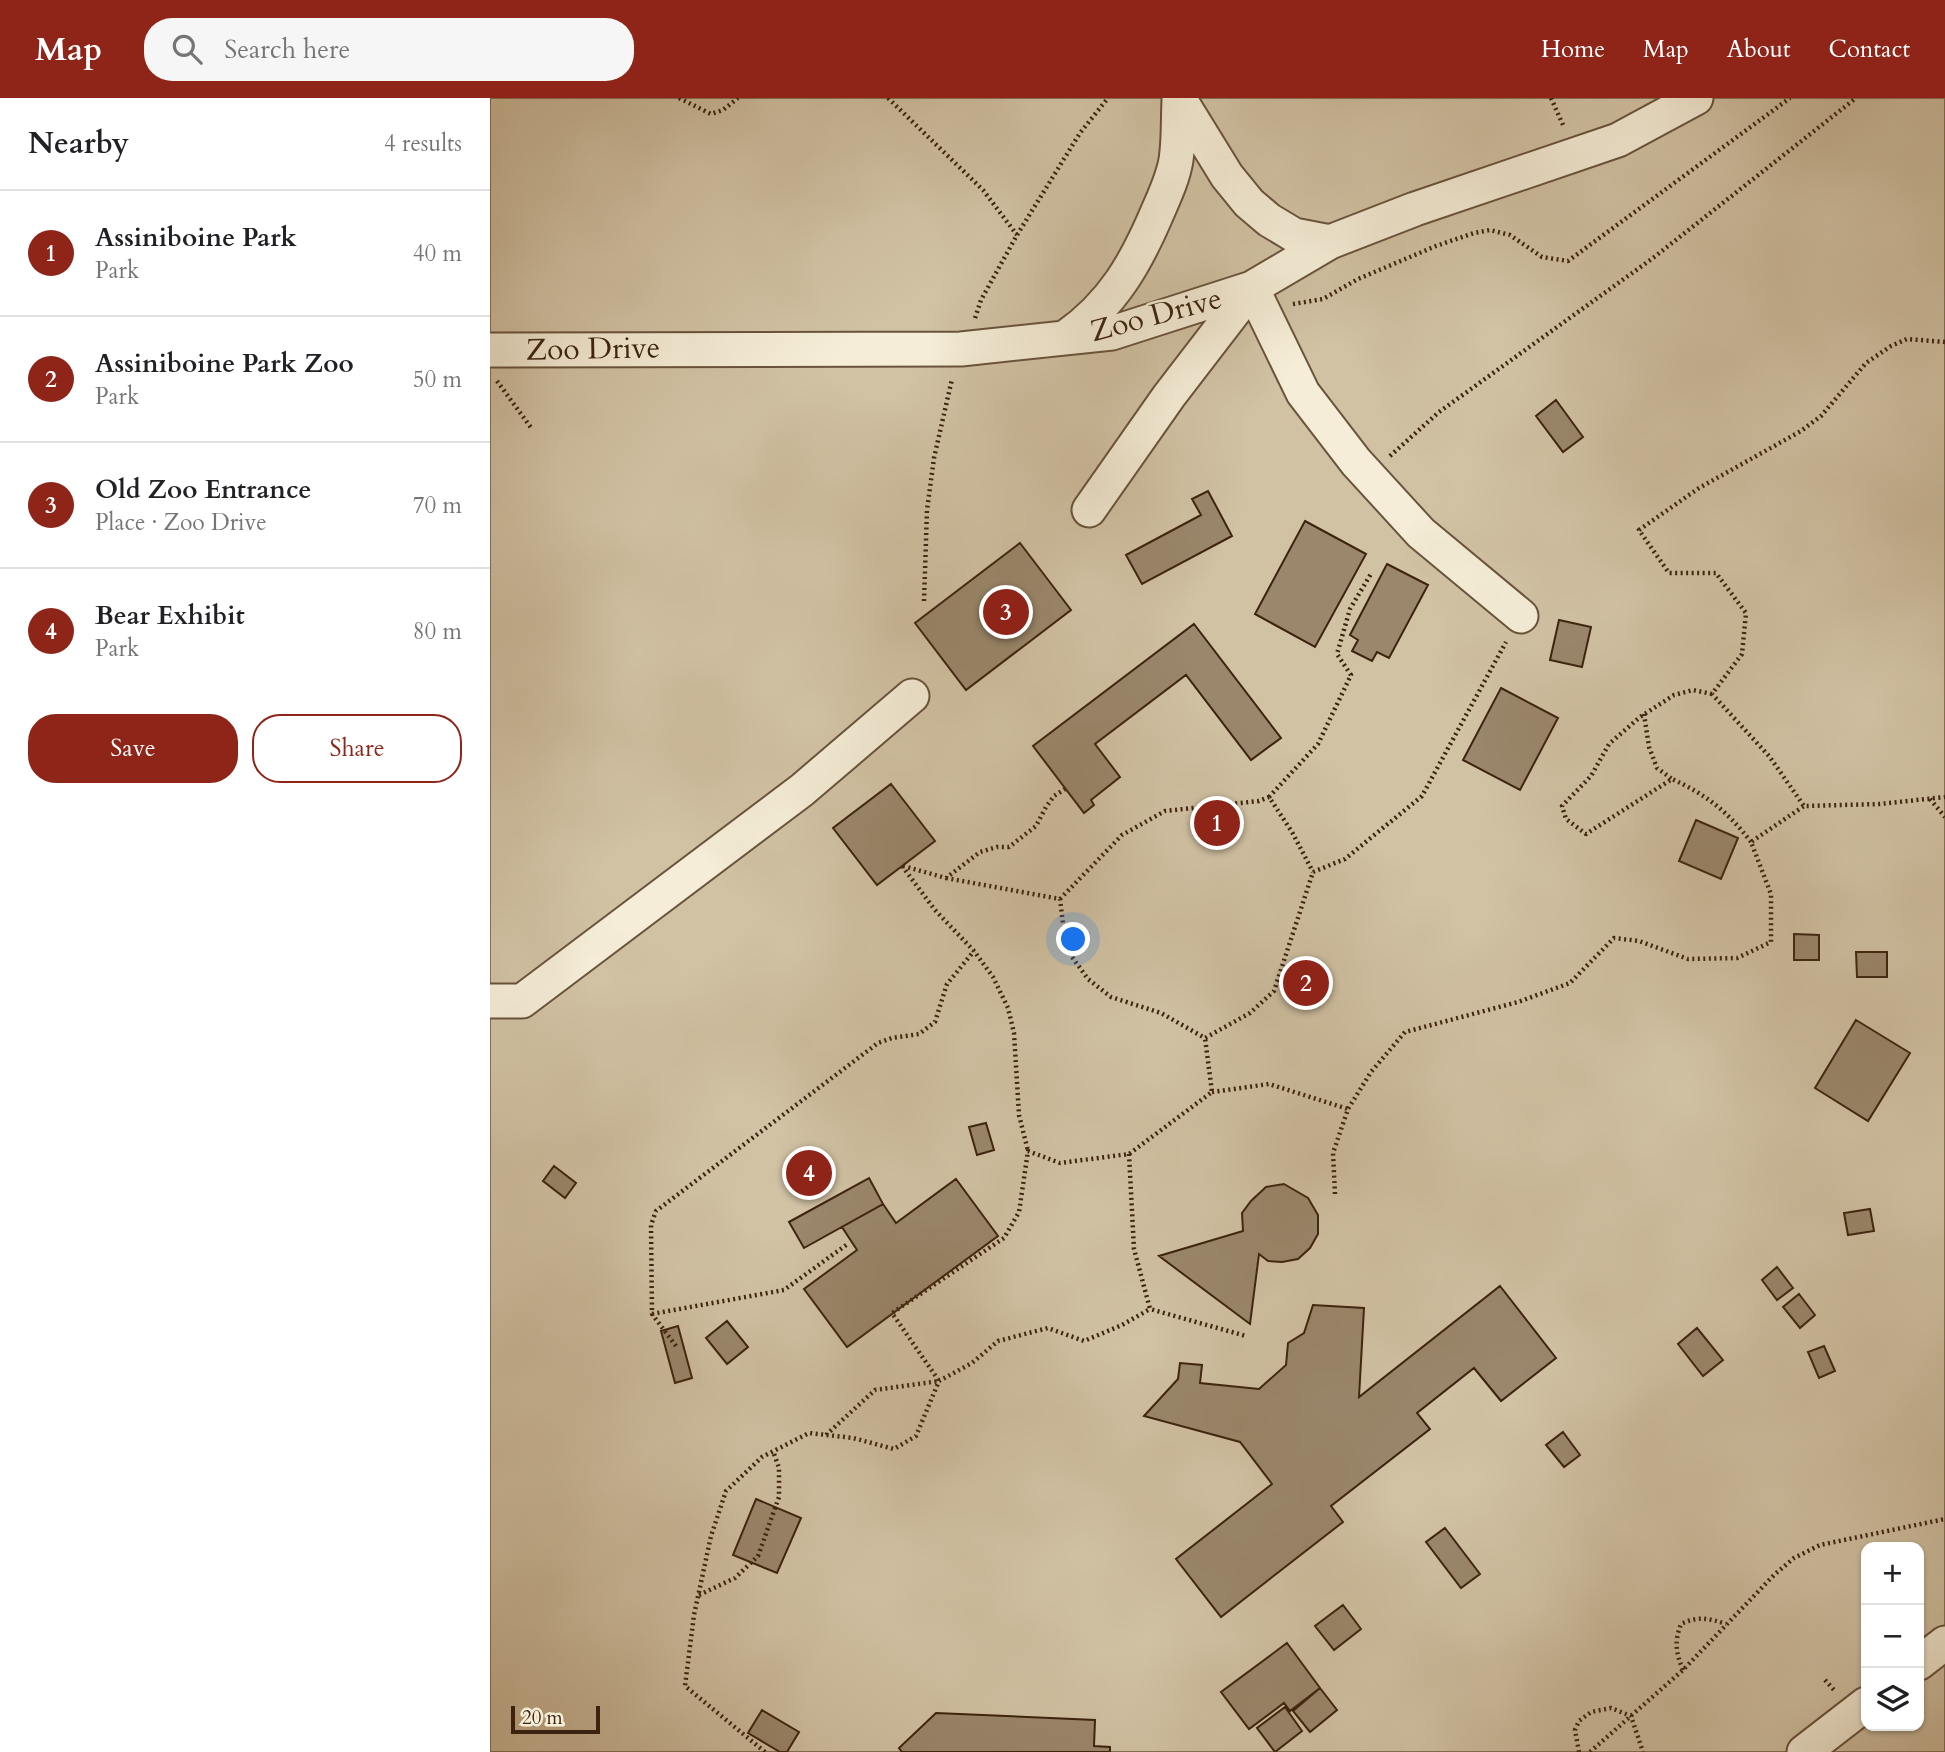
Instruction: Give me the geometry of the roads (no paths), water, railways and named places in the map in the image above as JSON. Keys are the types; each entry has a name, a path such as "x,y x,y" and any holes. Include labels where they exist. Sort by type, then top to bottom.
{"street":[{"name":"Zoo Drive","path":"490,350 961,349 1112,333 1256,299 1330,242 1415,209 1619,140 1696,98"},
{"path":"1179,99 1227,176 1248,203 1294,235 1330,242"},
{"path":"1066,337 1090,320 1106,302 1124,279 1146,239 1170,184 1176,160 1179,99"},
{"path":"1089,510 1169,396 1256,299 1303,393 1368,475 1420,533 1521,616"},
{"path":"490,1001 522,1001 802,790 912,696"},
{"path":"1924,1659 1945,1643"},
{"path":"1804,1752 1861,1708"}],"place":[{"name":"Old Zoo Entrance","path":"1006,612"},
{"name":"Assiniboine Park","path":"1217,823"},
{"name":"Assiniboine Park Zoo","path":"1306,983"},
{"name":"Bear Exhibit","path":"809,1173"}]}
